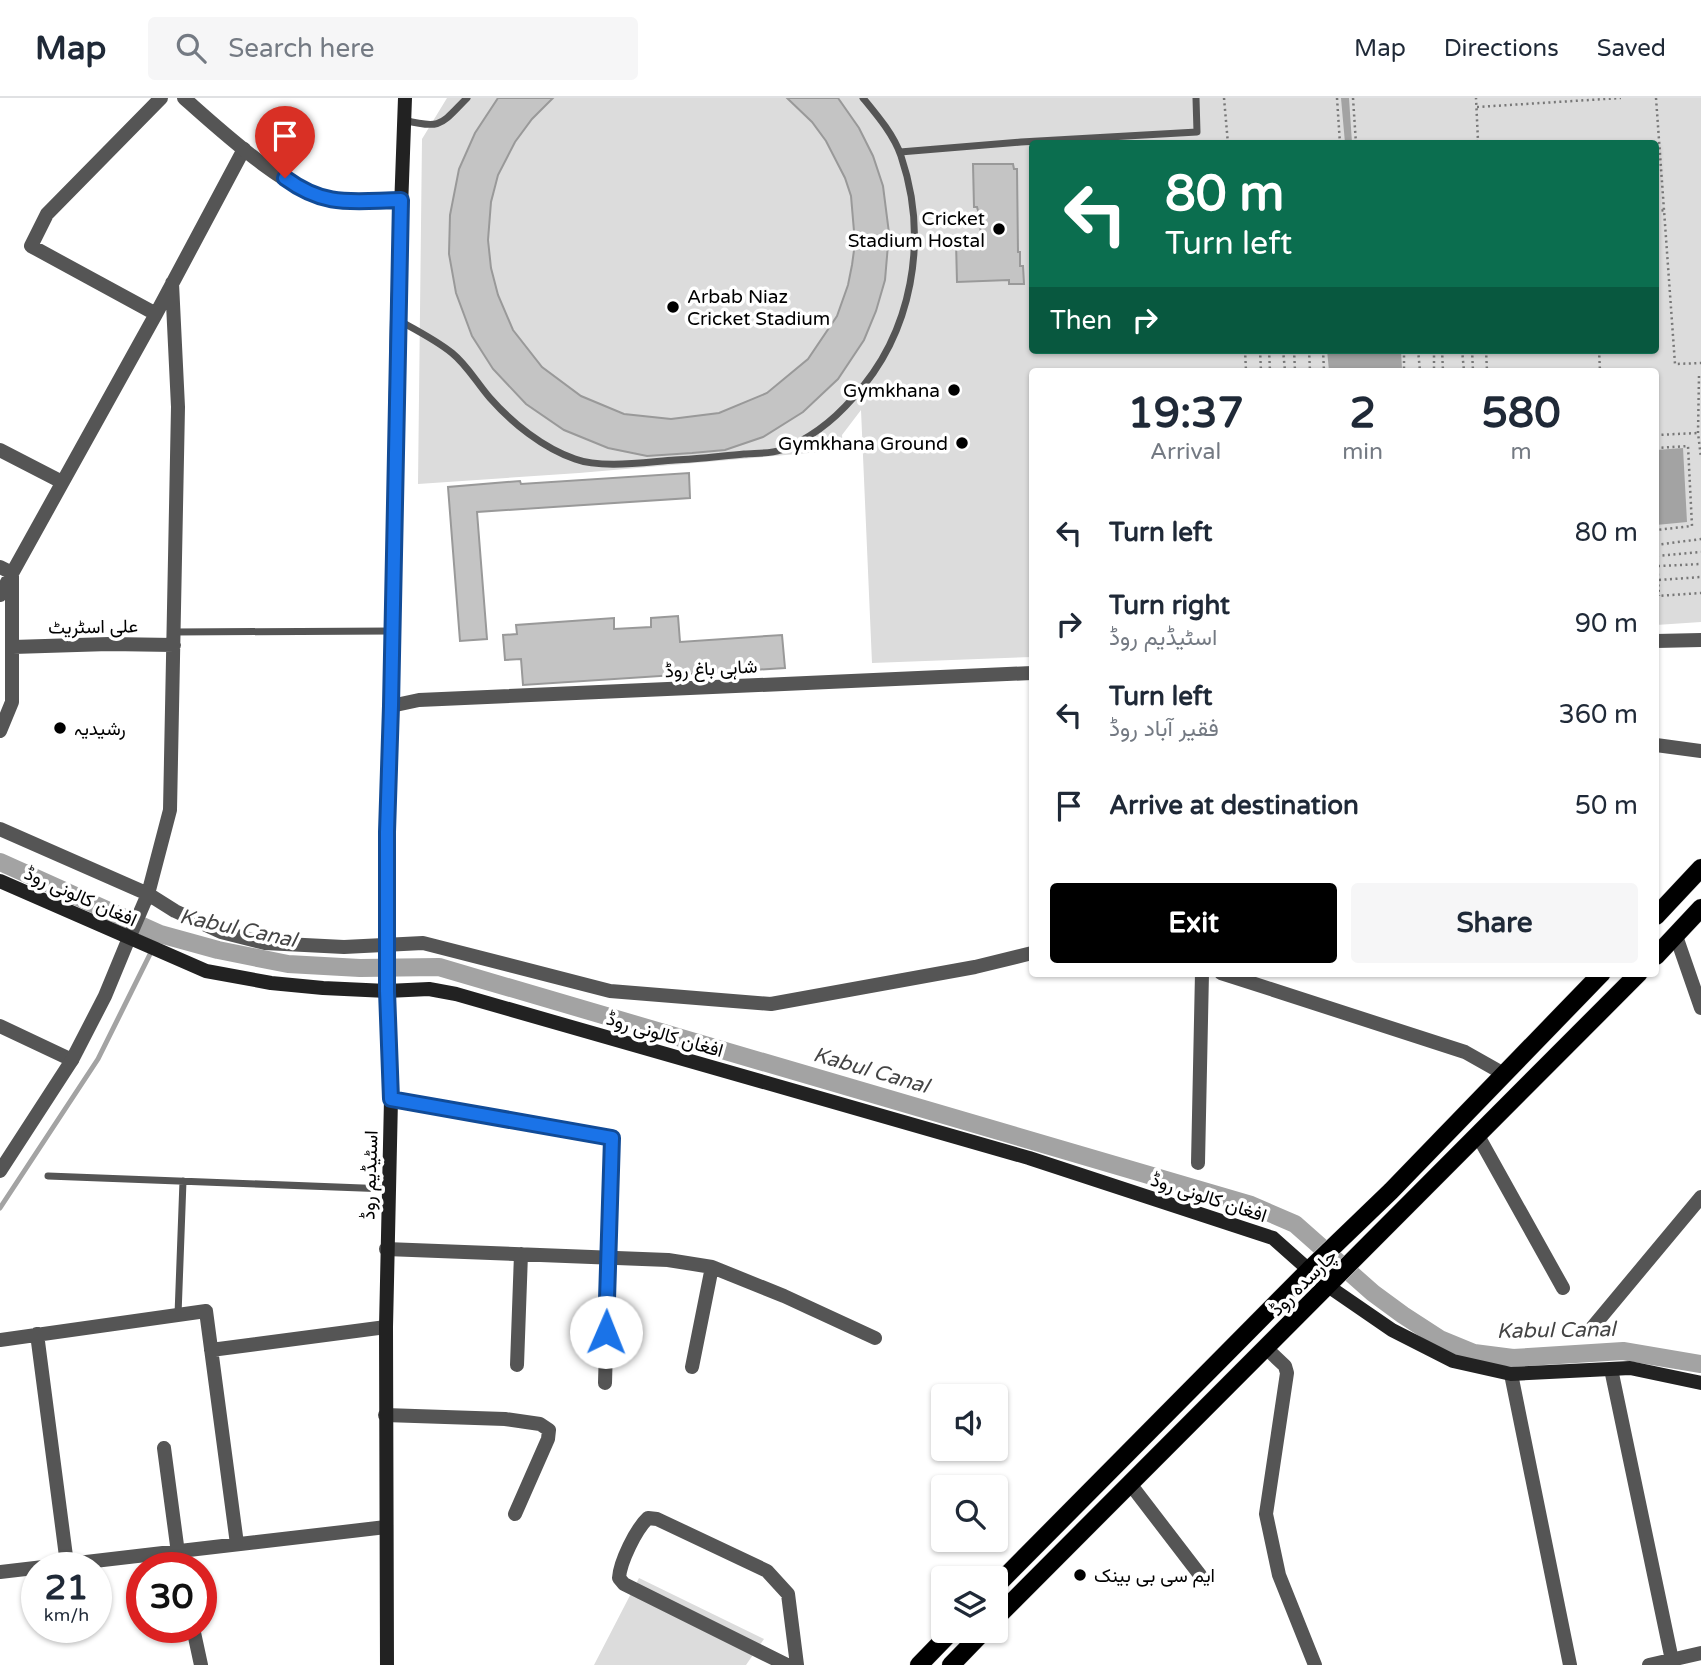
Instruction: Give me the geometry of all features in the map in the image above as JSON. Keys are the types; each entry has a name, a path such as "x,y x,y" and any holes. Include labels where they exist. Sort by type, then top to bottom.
{"main road":[{"name":"اسٹیڈیم روڈ","path":"387,1665 386,1249 391,1099 387,987 387,832 403,105"},
{"path":"1659,913 1701,868"},
{"name":"افغان کالونی روڈ","path":"0,881 132,935 160,952 206,971 271,983 429,989 456,994 1029,1158 1273,1238 1314,1265"},
{"path":"1659,953 1701,908"},
{"name":"چارسدہ روڈ","path":"1008,1574 1598,977"},
{"name":"چارسدہ روڈ","path":"1008,1606 1635,977"},
{"path":"1335,1280 1392,1330 1453,1362 1511,1374 1630,1368 1701,1383"},
{"path":"919,1665 940,1643"},
{"path":"951,1665 972,1643"}],"street":[{"path":"156,314 31,246 47,214 161,98"},
{"path":"190,100 244,149 305,193 334,201 401,200"},
{"path":"0,595 6,570 62,482 244,149"},
{"path":"0,1171 72,1060 105,996 146,899 170,810 178,407 172,283"},
{"path":"0,450 62,482"},
{"path":"0,731 12,702 13,647 6,570"},
{"name":"علی اسٹریٹ","path":"13,647 174,639"},
{"path":"1659,641 1701,640"},
{"name":"شاہی باغ روڈ","path":"391,706 419,699 1029,673"},
{"path":"1659,745 1701,751"},
{"path":"0,829 221,932 265,943 388,947 424,943 610,991 771,1004 975,967 1029,954"},
{"path":"1676,936 1701,1008"},
{"path":"1198,1163 1202,977"},
{"path":"1234,977 1465,1052 1504,1074"},
{"path":"0,1026 72,1060"},
{"path":"391,1099 612,1138 605,1382"},
{"path":"1478,1133 1563,1288"},
{"path":"1591,1329 1701,1197"},
{"path":"386,1249 668,1260 712,1267 784,1296 875,1338"},
{"path":"517,1365 521,1254"},
{"path":"692,1367 712,1267"},
{"path":"0,1340 206,1311 237,1544"},
{"path":"211,1350 386,1327"},
{"path":"37,1334 65,1552"},
{"path":"1266,1348 1285,1366 1287,1373 1266,1502 1267,1525 1279,1575 1315,1665"},
{"path":"1611,1369 1673,1662"},
{"path":"1511,1374 1570,1665"},
{"path":"385,1415 505,1419 540,1424 549,1430 548,1439 515,1514"},
{"path":"164,1448 176,1551"},
{"path":"1131,1485 1200,1575"},
{"path":"787,1665 624,1584 619,1578 619,1569 641,1524 648,1518 657,1519 767,1571 788,1594 797,1665"},
{"path":"112,1559 386,1527"},
{"path":"0,1572 21,1569"},
{"path":"196,1643 201,1665"},
{"path":"1649,1665 1673,1662 1701,1653"}],"lane":[{"path":"403,105 430,127 443,122 467,98"},
{"path":"397,320 453,354 491,399 516,423 545,444 576,460 632,463 778,451 813,435 840,412 864,386 883,357 899,325 911,280 915,221 910,186 900,152 863,98"},
{"path":"1056,140 1197,132 1196,98"},
{"path":"900,152 1029,142"},
{"path":"174,639 392,631"},
{"path":"48,1176 388,1189"},
{"path":"178,1315 183,1181"}],"path":[{"path":"1224,98 1228,140"},
{"path":"1337,98 1340,140"},
{"path":"1353,98 1356,140"},
{"path":"1476,98 1478,140"},
{"path":"1477,107 1621,98"},
{"path":"1656,98 1675,364 1701,363"},
{"path":"1659,211 1665,210"},
{"path":"1699,376 1698,433 1701,458"},
{"path":"1659,435 1698,433"},
{"path":"1659,448 1688,446 1692,526 1659,532"},
{"path":"1659,545 1701,539"},
{"path":"1659,556 1701,552"},
{"path":"1659,566 1701,564"},
{"path":"1659,580 1701,577"},
{"path":"1659,596 1701,593"}],"shaded area":[{"name":"Arbab Niaz Cricket Stadium","path":"447,98 1701,98 1701,622 1659,625 1659,368 1029,368 1029,657 872,663 861,410 842,435 843,450 418,484 422,139"},
{"path":"1341,98 1349,98 1352,140 1345,140"},
{"path":"1327,354 1401,354 1402,368 1329,368"},
{"path":"1683,448 1687,522 1659,525 1659,450"},
{"path":"639,1578 764,1639 746,1665 594,1665"}],"building":[{"path":"498,98 553,98 532,119 515,142 498,175 491,202 488,240 491,268 498,295 513,330 542,367 581,396 624,414 671,419 719,413 767,393 808,359 837,316 848,285 855,243 851,196 826,141 812,122 787,98 838,98 859,128 873,156 883,186 889,233 885,280 876,311 864,340 838,379 803,412 763,437 725,450 692,453 647,456 608,448 564,430 526,404 493,369 472,336 456,293 449,254 450,215 459,169 475,133"},
{"name":"Cricket Stadium Hostal","path":"973,164 1013,164 1014,169 1017,169 1018,252 1020,266 1023,266 1024,284 1009,284 1009,280 957,282 956,242 981,242 980,218 977,207 974,207"},
{"path":"689,473 690,498 477,512 487,639 460,641 448,487"},
{"path":"678,616 680,642 782,635 785,668 523,685 521,659 505,660 503,635 517,634 516,625 614,618 614,629 651,627 651,618"}],"waterway":[{"name":"Kabul Canal","path":"0,862 160,934 218,950 288,964 360,968 439,967 1251,1205 1295,1224 1373,1293 1403,1315 1440,1339 1474,1353 1513,1358 1623,1351 1701,1364"},
{"path":"0,1208 98,1059 160,934"}],"place":[{"name":"Cricket Stadium Hostal","path":"999,229"},
{"name":"Arbab Niaz Cricket Stadium","path":"673,307"},
{"name":"Gymkhana","path":"954,390"},
{"name":"Gymkhana Ground","path":"962,443"},
{"name":"رشیدیہ","path":"60,728"},
{"name":"ایم سی بی بینک","path":"1080,1575"}],"route":[{"path":"285,178 305,193 334,201 401,200 387,832 387,991 391,1099 612,1138 606,1332"}]}
